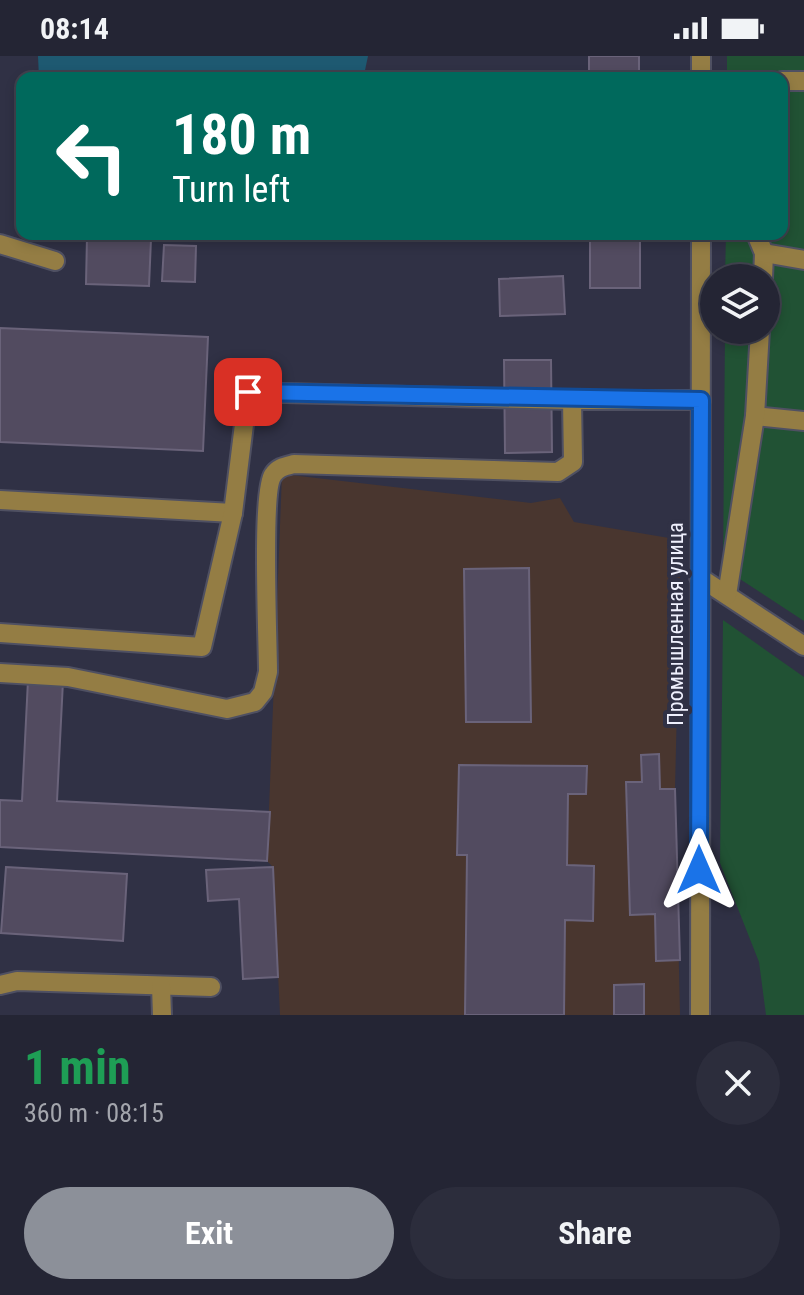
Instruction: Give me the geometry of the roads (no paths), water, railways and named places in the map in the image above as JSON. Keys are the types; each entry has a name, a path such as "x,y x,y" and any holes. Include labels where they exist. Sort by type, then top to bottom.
{"street":[{"name":"Промышленная улица","path":"700,1015 701,240"},
{"path":"759,240 764,253 764,264"},
{"path":"0,244 55,261"},
{"path":"764,253 804,260"},
{"path":"727,595 755,416 759,344"},
{"path":"0,633 202,647 233,513 248,392 701,400"},
{"path":"0,673 68,677 227,709 255,702 263,692 268,672 267,515 270,477 279,469 294,464 558,472 573,462 572,400"},
{"path":"755,416 804,421"},
{"path":"0,500 233,513"},
{"path":"699,577 804,646"},
{"path":"0,985 17,981 211,987"},
{"path":"161,986 162,1015"}],"water":[{"path":"38,56 368,56 365,72 39,72"}]}
